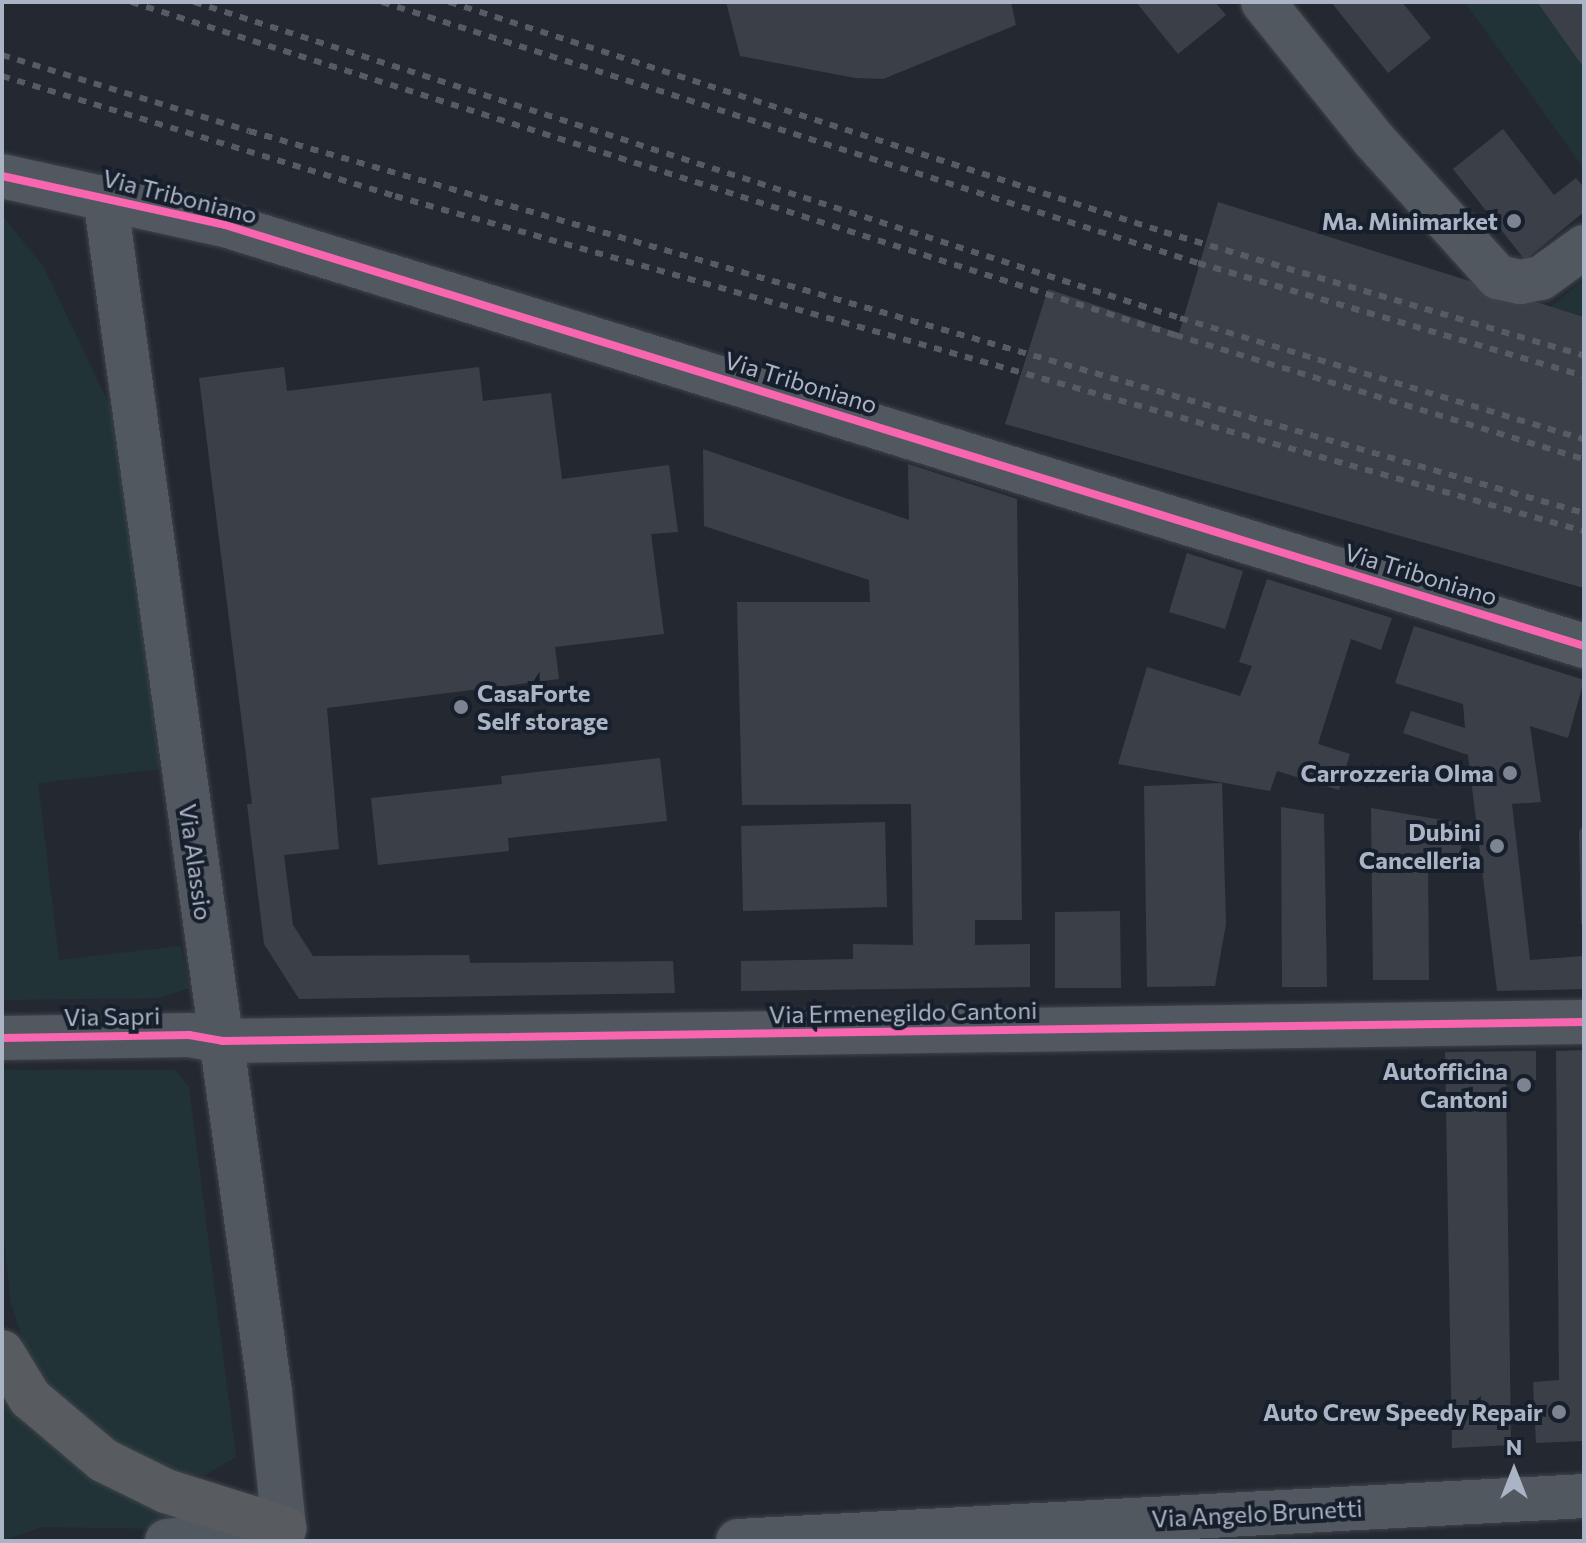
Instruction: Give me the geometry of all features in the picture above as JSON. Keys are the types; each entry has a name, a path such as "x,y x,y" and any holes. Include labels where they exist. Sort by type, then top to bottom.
{"highway":[{"path":"2,1352 30,1398 103,1460 166,1491 296,1535"}],"street":[{"path":"1263,2 1374,140 1490,270 1508,281 1541,278 1584,247"},
{"name":"Via Triboniano","path":"2,176 225,225 1584,646"},
{"name":"Via Alassio","path":"105,197 183,768 296,1535"},
{"name":"Via Ermenegildo Cantoni","path":"222,1041 1584,1022"},
{"name":"Via Sapri","path":"2,1038 189,1035 222,1041"},
{"name":"Via Angelo Brunetti","path":"738,1541 1584,1496"},
{"path":"167,1541 296,1535"}],"shaded area":[{"path":"1465,2 1537,2 1584,68 1584,169"},
{"path":"2,215 44,268 108,402 123,475 160,769 38,783 59,960 181,946 189,988 158,998 2,1000"},
{"path":"1584,280 1584,316 1550,307"},
{"path":"2,1070 175,1070 189,1087 236,1457 207,1474 188,1477 166,1471 120,1446 42,1381 28,1357 11,1303 2,1218"},
{"path":"2,1390 55,1449 109,1488 223,1530 42,1527 2,1541"}],"building":[{"path":"726,2 1011,2 1016,25 883,79 855,78 740,56"},
{"path":"1136,2 1215,2 1226,15 1178,54"},
{"path":"1331,2 1402,2 1431,38 1388,73"},
{"path":"1537,2 1584,2 1584,68"},
{"path":"1503,129 1554,195 1576,178 1584,188 1584,212 1525,260 1453,169"},
{"path":"1218,202 1584,317 1584,588 1005,424 1048,289 1179,333"},
{"path":"284,367 287,391 479,367 483,401 551,393 562,479 669,465 678,532 651,534 664,634 555,647 559,679 327,708 339,849 284,855 293,925 313,956 469,955 470,963 673,961 675,993 299,999 264,944 247,804 252,804 199,378"},
{"path":"703,449 909,520 908,464 1017,499 1022,920 975,920 975,945 1030,944 1030,987 741,991 741,961 853,959 853,944 913,945 911,804 742,805 737,602 870,602 869,580 704,526"},
{"path":"1187,553 1243,571 1225,629 1169,612"},
{"path":"1267,579 1392,618 1381,650 1351,639 1318,744 1350,754 1339,790 1277,771 1270,791 1118,764 1147,667 1240,696 1252,666 1239,662"},
{"path":"1414,626 1584,680 1568,738 1530,726 1541,802 1512,804 1530,960 1584,956 1584,989 1497,991 1468,755 1403,733 1411,711 1465,728 1463,704 1395,683"},
{"path":"660,758 667,821 508,838 509,851 378,865 371,798 502,784 501,776"},
{"path":"1222,783 1226,924 1215,986 1147,987 1144,786"},
{"path":"1281,807 1324,814 1327,987 1282,987"},
{"path":"1371,808 1461,823 1461,859 1428,858 1429,980 1373,980"},
{"path":"885,822 887,907 743,911 741,826"},
{"path":"1584,823 1584,924 1581,924 1579,832"},
{"path":"1120,911 1121,988 1055,988 1055,912"},
{"path":"1584,1050 1584,1441 1536,1443 1533,1382 1559,1380 1556,1051"},
{"path":"1536,1051 1536,1080 1506,1081 1511,1445 1452,1448 1445,1052"}],"railway":[{"path":"131,2 1175,335 1584,459"},
{"path":"194,2 1180,318 1584,439"},
{"path":"382,2 1198,263 1584,376"},
{"path":"449,2 1164,232 1584,356"},
{"path":"2,55 249,131 1584,513"},
{"path":"2,76 395,196 1584,531"}],"cycle path":[{"path":"2,176 225,225 1584,646"},
{"path":"2,1038 189,1035 222,1041 1584,1022"}],"place":[{"name":"Ma. Minimarket","path":"1514,221"},
{"name":"CasaForte Self storage","path":"461,707"},
{"name":"Carrozzeria Olma","path":"1510,773"},
{"name":"Dubini Cancelleria","path":"1497,846"},
{"name":"Autofficina Cantoni","path":"1524,1085"},
{"name":"Auto Crew Speedy Repair","path":"1559,1412"}]}
